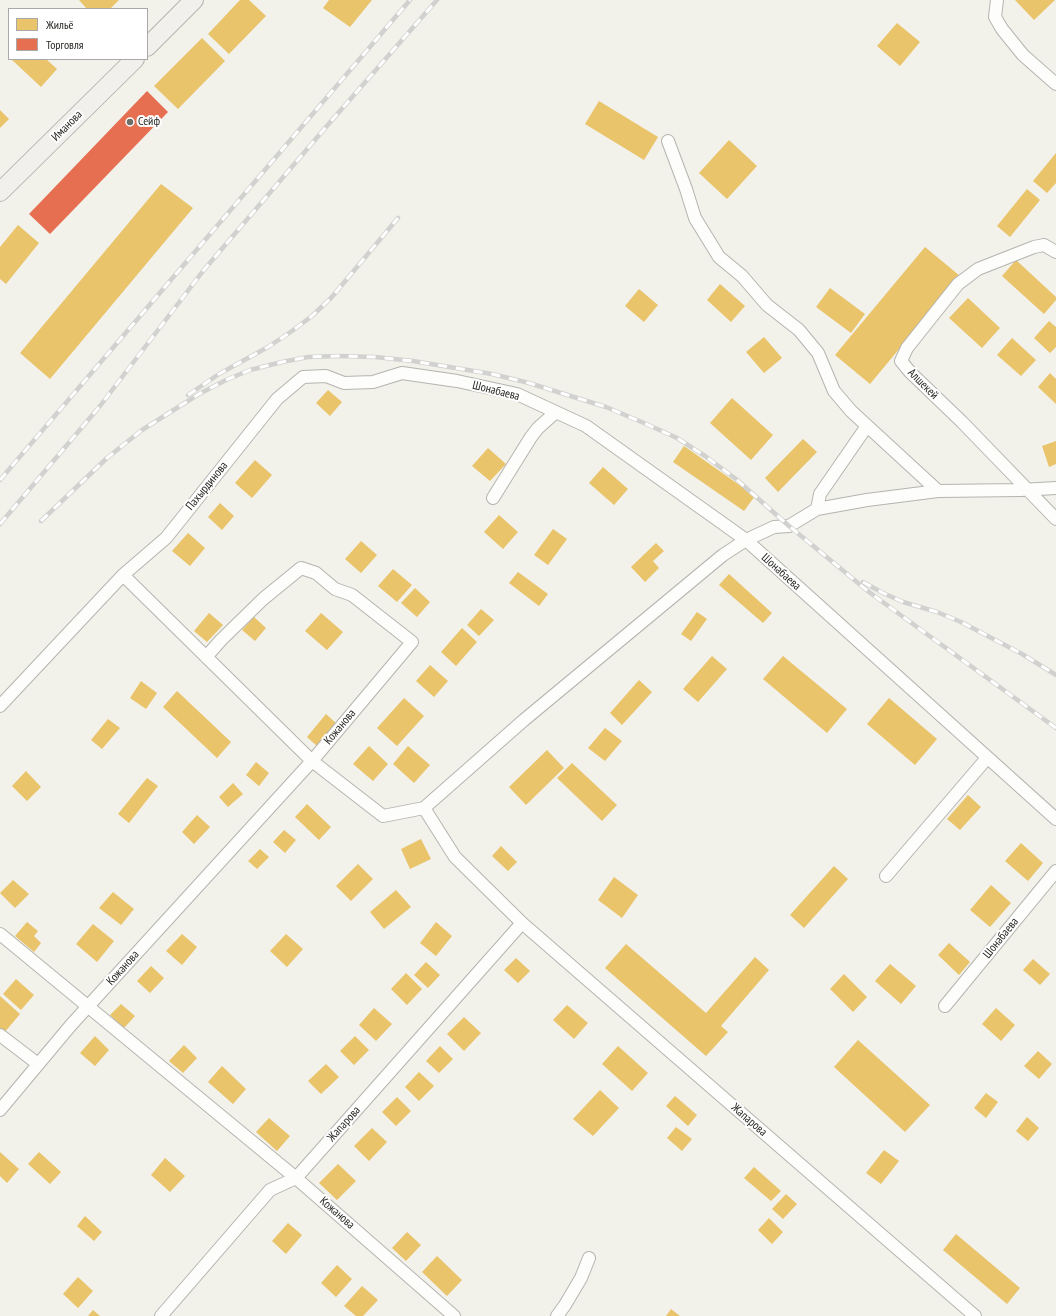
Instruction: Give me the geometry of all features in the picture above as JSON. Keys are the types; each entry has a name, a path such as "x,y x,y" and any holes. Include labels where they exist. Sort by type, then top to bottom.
{"main road":[{"path":"148,46 194,0"},
{"name":"Иманова","path":"0,192 134,60"}],"street":[{"path":"997,0 995,17 1002,29 1023,55 1056,84"},
{"path":"668,141 686,189 694,218 719,257 742,276 767,305 799,330 818,353 834,391 851,411 938,491"},
{"name":"Алшекей","path":"1056,252 1044,245 1034,247 978,269 958,284 907,348 902,360 910,372 962,422 1026,490 1056,519"},
{"name":"Пахырдинова","path":"0,706 123,576 166,538 277,399 303,377 326,376 344,383 358,383 373,382 402,373 457,381"},
{"name":"Шонабаева","path":"457,381 517,394 586,426 746,540 1056,819"},
{"path":"493,498 535,433 556,412"},
{"path":"817,509 820,494 867,426"},
{"path":"123,576 312,760 383,816 424,808 524,720 723,555 746,540 774,527 789,526 817,509 867,500 938,491 1026,490 1056,488"},
{"name":"Кожанова","path":"0,1110 88,1006 312,760 412,642 352,595 335,589 316,573 301,568 263,599 206,656"},
{"path":"886,876 987,758"},
{"name":"Жапарова","path":"424,808 455,857 522,923 975,1316"},
{"name":"Шонабаева","path":"945,1006 1056,870"},
{"name":"Жапарова","path":"160,1316 270,1190 296,1178 522,923"},
{"name":"Кожанова","path":"0,934 296,1178 454,1316"},
{"path":"0,1035 38,1064"},
{"path":"557,1316 581,1278 589,1258"}],"building: Жильё":[{"path":"79,0 119,0 111,8 86,8"},
{"path":"240,0 249,0 266,16 229,54 208,34"},
{"path":"329,0 372,0 350,27 323,8"},
{"path":"1015,0 1055,0 1034,20"},
{"path":"897,23 920,42 900,66 877,46"},
{"path":"202,38 225,61 178,109 154,86"},
{"path":"12,60 47,60 57,69 41,87"},
{"path":"599,101 658,137 644,160 585,124"},
{"path":"0,110 9,119 0,128"},
{"path":"729,140 757,166 727,199 699,173"},
{"path":"1056,153 1056,183 1047,193 1033,181"},
{"path":"161,184 193,208 50,379 20,353"},
{"path":"1027,189 1040,200 1010,237 997,226"},
{"path":"18,225 39,243 6,284 0,279 0,247"},
{"path":"925,247 960,276 870,384 835,355"},
{"path":"1016,260 1056,297 1056,300 1044,314 1002,276"},
{"path":"720,284 745,306 731,322 707,300"},
{"path":"830,288 865,314 851,333 816,307"},
{"path":"639,289 658,305 644,322 625,306"},
{"path":"968,298 1000,328 982,348 949,318"},
{"path":"1049,321 1056,327 1056,347 1050,353 1034,338"},
{"path":"764,337 782,358 764,373 746,352"},
{"path":"1012,338 1036,360 1021,376 997,355"},
{"path":"1050,373 1056,379 1056,404 1038,387"},
{"path":"328,390 342,402 330,416 316,403"},
{"path":"732,398 773,435 751,460 710,423"},
{"path":"803,439 817,452 778,492 765,478"},
{"path":"1056,441 1056,464 1049,467 1042,446"},
{"path":"684,446 755,496 744,511 673,462"},
{"path":"488,448 506,464 490,481 472,466"},
{"path":"255,460 272,475 252,498 235,483"},
{"path":"603,467 628,489 614,505 589,483"},
{"path":"220,503 234,516 222,530 208,517"},
{"path":"499,515 518,532 503,549 484,532"},
{"path":"553,529 567,539 548,565 534,555"},
{"path":"188,533 205,548 190,566 172,551"},
{"path":"361,541 377,555 361,573 345,559"},
{"path":"656,543 664,551 653,561 659,568 645,582 631,567"},
{"path":"393,569 412,585 397,602 378,586"},
{"path":"518,572 548,594 539,606 509,583"},
{"path":"729,574 772,613 763,623 719,585"},
{"path":"415,588 430,602 417,617 401,603"},
{"path":"481,609 494,620 479,636 467,625"},
{"path":"697,612 707,619 691,641 681,634"},
{"path":"209,613 223,625 207,642 194,631"},
{"path":"321,613 343,632 327,650 305,631"},
{"path":"254,617 266,628 255,641 242,630"},
{"path":"462,628 477,642 456,666 441,652"},
{"path":"712,656 727,669 698,702 683,689"},
{"path":"783,656 847,709 827,733 763,679"},
{"path":"430,665 448,681 434,697 416,681"},
{"path":"639,680 652,692 622,725 610,713"},
{"path":"141,681 157,693 146,709 130,698"},
{"path":"177,691 231,742 217,758 163,707"},
{"path":"404,698 424,716 397,746 377,728"},
{"path":"889,698 937,739 915,765 867,724"},
{"path":"326,714 337,724 317,746 307,737"},
{"path":"108,719 120,728 102,749 91,740"},
{"path":"605,728 622,741 605,761 588,748"},
{"path":"369,746 388,764 373,781 353,764"},
{"path":"408,746 430,765 414,783 393,764"},
{"path":"547,750 564,768 526,805 509,787"},
{"path":"256,762 269,773 259,786 246,775"},
{"path":"572,763 617,805 602,821 557,778"},
{"path":"26,771 41,787 27,801 12,786"},
{"path":"147,778 158,786 129,823 118,814"},
{"path":"233,783 243,794 228,807 219,797"},
{"path":"968,795 981,807 960,830 947,819"},
{"path":"307,804 331,827 319,840 295,817"},
{"path":"197,815 210,827 194,844 182,832"},
{"path":"284,830 296,840 285,853 273,842"},
{"path":"421,839 431,859 410,869 401,849"},
{"path":"1021,843 1043,863 1028,881 1005,861"},
{"path":"501,846 517,862 508,871 492,856"},
{"path":"260,849 269,857 257,869 248,861"},
{"path":"358,864 373,879 351,901 336,886"},
{"path":"834,866 848,879 804,928 790,915"},
{"path":"614,877 638,895 622,918 598,900"},
{"path":"13,880 29,894 15,908 0,893"},
{"path":"991,885 1011,903 990,927 970,910"},
{"path":"396,890 411,907 384,929 370,912"},
{"path":"113,892 134,909 121,925 99,908"},
{"path":"27,922 38,931 34,936 41,943 34,952 15,936"},
{"path":"436,922 452,936 436,956 420,943"},
{"path":"93,924 114,941 97,962 76,944"},
{"path":"182,934 197,947 182,965 166,951"},
{"path":"286,934 303,949 287,967 270,951"},
{"path":"949,943 970,962 959,975 938,955"},
{"path":"626,944 706,1013 755,957 769,970 721,1026 728,1032 706,1056 605,968"},
{"path":"516,958 530,971 518,983 504,970"},
{"path":"1033,959 1050,974 1040,985 1023,970"},
{"path":"426,962 440,975 428,988 414,975"},
{"path":"890,964 916,986 901,1004 875,981"},
{"path":"151,966 164,978 150,993 137,981"},
{"path":"406,973 422,989 407,1005 391,989"},
{"path":"844,974 867,997 853,1012 830,989"},
{"path":"16,979 34,995 21,1010 3,994"},
{"path":"0,996 20,1014 4,1033 0,1030"},
{"path":"121,1004 135,1016 124,1028 110,1015"},
{"path":"567,1005 588,1023 574,1039 553,1020"},
{"path":"374,1008 392,1024 376,1041 359,1025"},
{"path":"996,1008 1015,1025 1001,1041 982,1024"},
{"path":"464,1017 481,1033 464,1051 447,1034"},
{"path":"95,1036 109,1050 95,1066 80,1053"},
{"path":"355,1036 369,1050 354,1065 340,1051"},
{"path":"858,1040 930,1105 905,1132 834,1067"},
{"path":"184,1045 197,1058 183,1073 169,1061"},
{"path":"440,1046 453,1059 439,1073 426,1061"},
{"path":"618,1046 648,1073 632,1091 602,1064"},
{"path":"1038,1051 1052,1064 1039,1079 1024,1066"},
{"path":"326,1064 339,1077 321,1094 308,1081"},
{"path":"222,1066 246,1089 233,1104 208,1082"},
{"path":"419,1072 434,1086 419,1101 405,1087"},
{"path":"600,1090 619,1108 593,1136 573,1119"},
{"path":"986,1093 998,1102 986,1118 974,1108"},
{"path":"675,1096 697,1115 688,1126 666,1106"},
{"path":"397,1097 411,1111 396,1126 382,1112"},
{"path":"1027,1117 1039,1128 1028,1141 1016,1131"},
{"path":"269,1118 290,1136 277,1151 256,1132"},
{"path":"676,1127 692,1139 682,1151 667,1138"},
{"path":"372,1128 387,1142 369,1161 354,1146"},
{"path":"884,1150 899,1161 881,1184 866,1173"},
{"path":"0,1152 19,1169 7,1183 0,1176"},
{"path":"39,1152 61,1172 50,1184 28,1164"},
{"path":"165,1158 185,1176 170,1192 151,1175"},
{"path":"338,1164 356,1181 337,1200 319,1183"},
{"path":"754,1167 781,1191 771,1201 744,1178"},
{"path":"786,1194 797,1204 783,1219 772,1209"},
{"path":"85,1216 102,1232 94,1241 77,1226"},
{"path":"769,1218 783,1232 772,1244 758,1230"},
{"path":"288,1223 302,1235 286,1254 272,1241"},
{"path":"407,1232 421,1245 406,1261 392,1248"},
{"path":"956,1234 1020,1288 1007,1304 943,1250"},
{"path":"437,1256 462,1280 447,1296 422,1272"},
{"path":"337,1265 352,1279 336,1297 321,1283"},
{"path":"78,1277 93,1291 78,1308 63,1294"},
{"path":"362,1286 378,1300 363,1316 356,1316 344,1306"},
{"path":"671,1309 680,1316 666,1316"},
{"path":"93,1310 100,1316 88,1316"}],"building: Торговля":[{"path":"147,91 168,112 50,234 29,214"}],"railway":[{"path":"0,480 410,0"},
{"path":"0,524 100,406 203,271 437,0"},
{"path":"188,395 219,374 268,347 312,316 331,298 398,218"},
{"path":"41,521 107,458 142,430 199,394 250,370 308,357 338,356 375,357 413,361 492,374 529,383 606,407 677,438 736,479 789,526 869,592 1056,728"},
{"path":"863,582 903,602 937,612 961,622 1022,654 1056,675"}],"place":[{"name":"Сейф","path":"130,122"}]}
